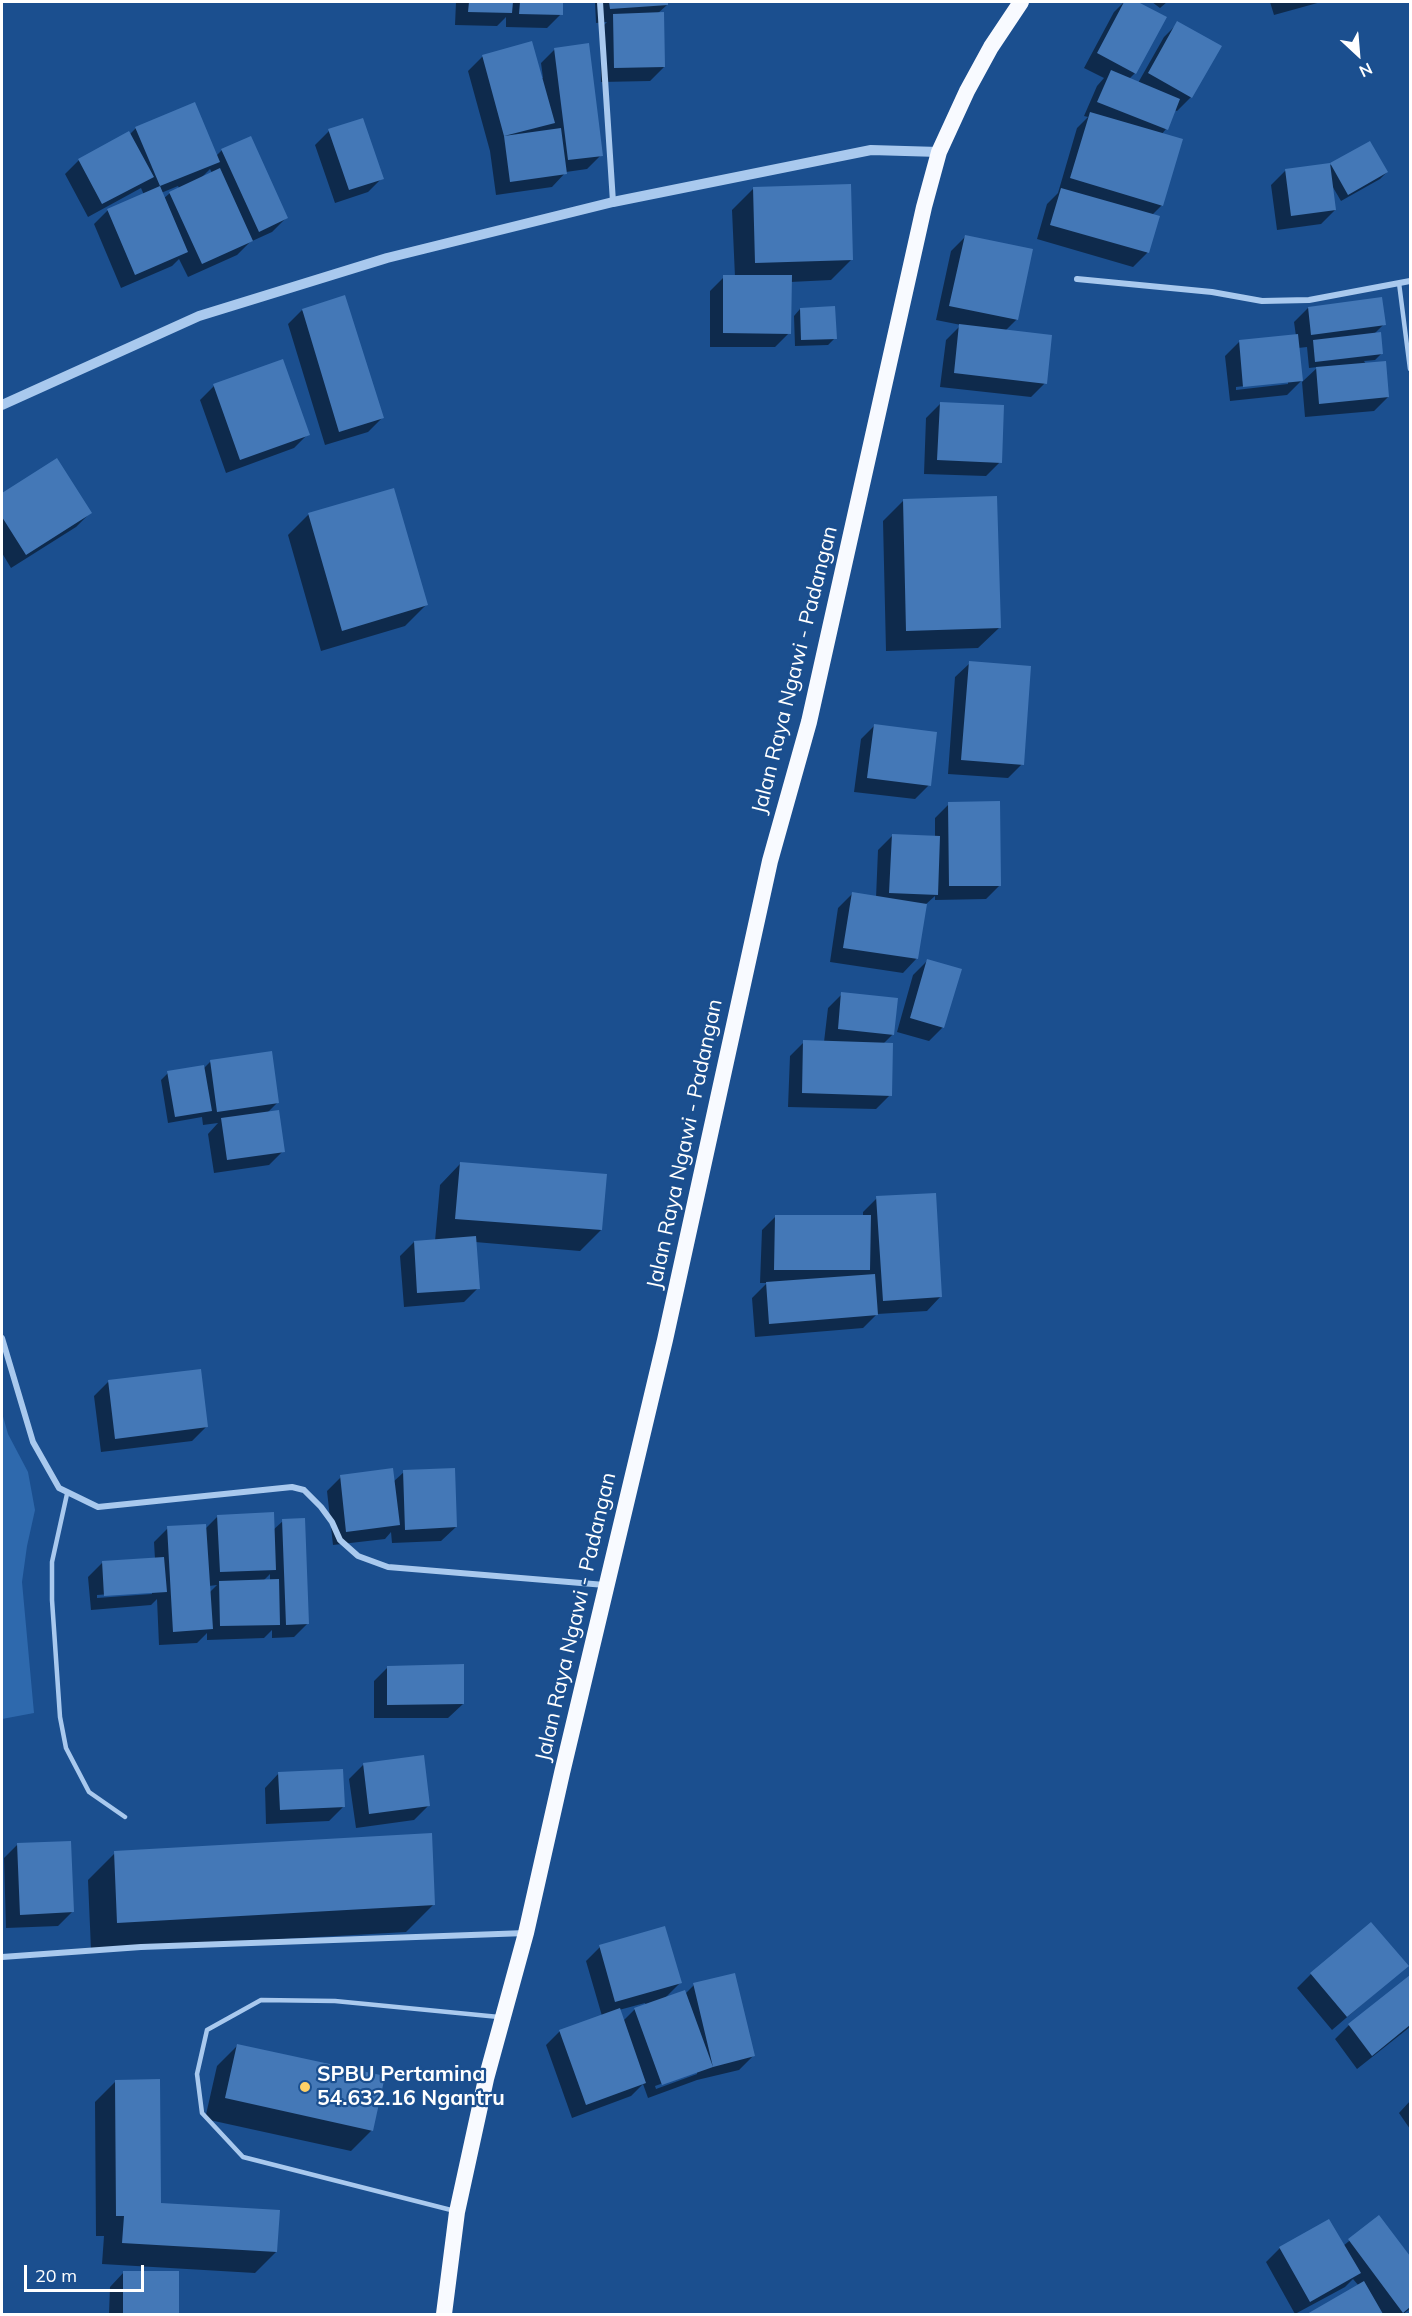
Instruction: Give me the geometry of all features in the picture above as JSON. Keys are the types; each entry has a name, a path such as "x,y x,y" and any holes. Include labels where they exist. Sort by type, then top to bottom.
{"highway":[{"name":"Jalan Raya Ngawi - Padangan","path":"444,2314 457,2212 486,2079 526,1933 665,1340 770,861 809,722 924,207 939,152 991,47 1021,2"}],"street":[{"path":"600,2 613,202"},
{"path":"2,405 199,316 387,258 613,202 871,150 939,152"},
{"path":"1077,279 1212,292 1262,301 1309,300 1410,280"},
{"path":"2,1338 33,1442 59,1488 67,1494 98,1507 292,1487 304,1490 321,1507 332,1522 340,1540 358,1556 388,1567 606,1586"},
{"path":"2,1957 141,1947 526,1933"}],"lane":[{"path":"1400,283 1410,369"},
{"path":"67,1494 52,1562 52,1600 60,1717 66,1748 89,1792 125,1817"},
{"path":"457,2212 243,2157 202,2113 197,2074 207,2030 261,2000 334,2001 503,2017"}],"shaded area":[{"path":"2,1413 8,1434 28,1472 35,1510 22,1582 34,1713 2,1719"}],"building":[{"path":"469,2 513,2 512,13 468,12"},
{"path":"520,2 563,2 563,15 519,14"},
{"path":"609,2 668,2 668,5 610,9"},
{"path":"1124,2 1138,2 1167,17 1136,74 1097,53"},
{"path":"664,12 665,67 614,68 613,14"},
{"path":"1177,21 1222,46 1192,98 1148,73"},
{"path":"532,41 555,123 504,136 482,55"},
{"path":"589,43 603,156 568,160 554,48"},
{"path":"1111,70 1180,99 1168,130 1097,102"},
{"path":"195,102 220,162 160,186 135,127"},
{"path":"1090,112 1183,139 1163,206 1070,178"},
{"path":"363,118 384,179 349,190 328,129"},
{"path":"561,128 567,174 510,182 504,136"},
{"path":"129,131 154,177 102,204 78,159"},
{"path":"251,136 288,218 259,232 221,149"},
{"path":"1370,141 1388,172 1348,195 1330,163"},
{"path":"1330,163 1336,210 1291,216 1285,169"},
{"path":"220,168 253,241 202,264 169,192"},
{"path":"851,184 853,260 755,263 753,187"},
{"path":"160,186 188,252 135,275 107,209"},
{"path":"1061,188 1160,216 1149,253 1050,225"},
{"path":"965,235 1033,249 1018,320 949,306"},
{"path":"723,275 792,275 791,334 723,333"},
{"path":"345,295 384,418 339,432 302,309"},
{"path":"1382,297 1386,325 1311,335 1308,307"},
{"path":"835,306 837,339 801,340 800,308"},
{"path":"959,324 1052,335 1047,384 954,373"},
{"path":"1381,332 1383,354 1315,362 1313,340"},
{"path":"1298,334 1303,381 1243,387 1239,340"},
{"path":"283,359 310,435 240,460 213,384"},
{"path":"1386,361 1389,397 1319,404 1316,367"},
{"path":"940,402 1004,405 1002,463 937,460"},
{"path":"57,458 92,513 26,555 2,517 2,493"},
{"path":"394,488 428,605 342,631 308,513"},
{"path":"997,496 1001,628 906,631 903,499"},
{"path":"969,661 1031,666 1024,765 961,760"},
{"path":"874,724 937,732 931,786 867,778"},
{"path":"1000,801 1001,886 949,886 948,802"},
{"path":"892,834 940,836 938,895 889,893"},
{"path":"852,892 927,904 918,959 843,948"},
{"path":"927,959 962,969 944,1028 910,1018"},
{"path":"841,992 898,998 894,1035 838,1029"},
{"path":"803,1040 893,1043 892,1096 802,1093"},
{"path":"272,1051 279,1103 217,1112 210,1060"},
{"path":"204,1065 212,1111 175,1117 167,1071"},
{"path":"279,1110 285,1152 227,1160 221,1118"},
{"path":"460,1162 607,1174 602,1230 455,1219"},
{"path":"936,1193 942,1297 883,1301 876,1196"},
{"path":"775,1215 871,1215 870,1270 774,1270"},
{"path":"476,1236 480,1289 417,1293 414,1241"},
{"path":"875,1274 878,1315 769,1324 766,1282"},
{"path":"201,1369 208,1427 115,1439 108,1380"},
{"path":"393,1468 400,1525 346,1532 340,1475"},
{"path":"455,1468 457,1527 405,1530 403,1470"},
{"path":"274,1512 276,1570 220,1572 217,1515"},
{"path":"305,1518 309,1624 286,1625 282,1519"},
{"path":"206,1524 213,1629 173,1632 167,1526"},
{"path":"164,1557 167,1592 104,1596 102,1561"},
{"path":"279,1579 280,1625 220,1626 219,1581"},
{"path":"464,1664 464,1704 387,1705 387,1666"},
{"path":"424,1755 430,1806 369,1814 363,1763"},
{"path":"343,1769 345,1807 280,1810 278,1772"},
{"path":"432,1833 435,1905 117,1923 114,1851"},
{"path":"71,1841 74,1912 20,1915 17,1843"},
{"path":"1371,1922 1409,1966 1347,2017 1310,1973"},
{"path":"665,1926 682,1983 615,2002 599,1945"},
{"path":"735,1973 755,2056 713,2067 693,1983"},
{"path":"1410,1975 1410,2025 1372,2056 1348,2024"},
{"path":"685,1990 713,2067 662,2085 634,2008"},
{"path":"620,2008 646,2083 586,2105 559,2030"},
{"path":"237,2044 385,2076 373,2131 225,2098"},
{"path":"160,2079 161,2203 280,2210 277,2252 122,2243 124,2216 116,2216 115,2080"},
{"path":"1379,2215 1410,2256 1410,2307 1403,2313 1348,2239"},
{"path":"1329,2219 1361,2273 1310,2302 1279,2247"},
{"path":"123,2271 179,2271 179,2314 123,2314"},
{"path":"1364,2281 1383,2314 1307,2314"}],"place":[{"name":"SPBU Pertamina 54.632.16 Ngantru","path":"305,2087"}]}
